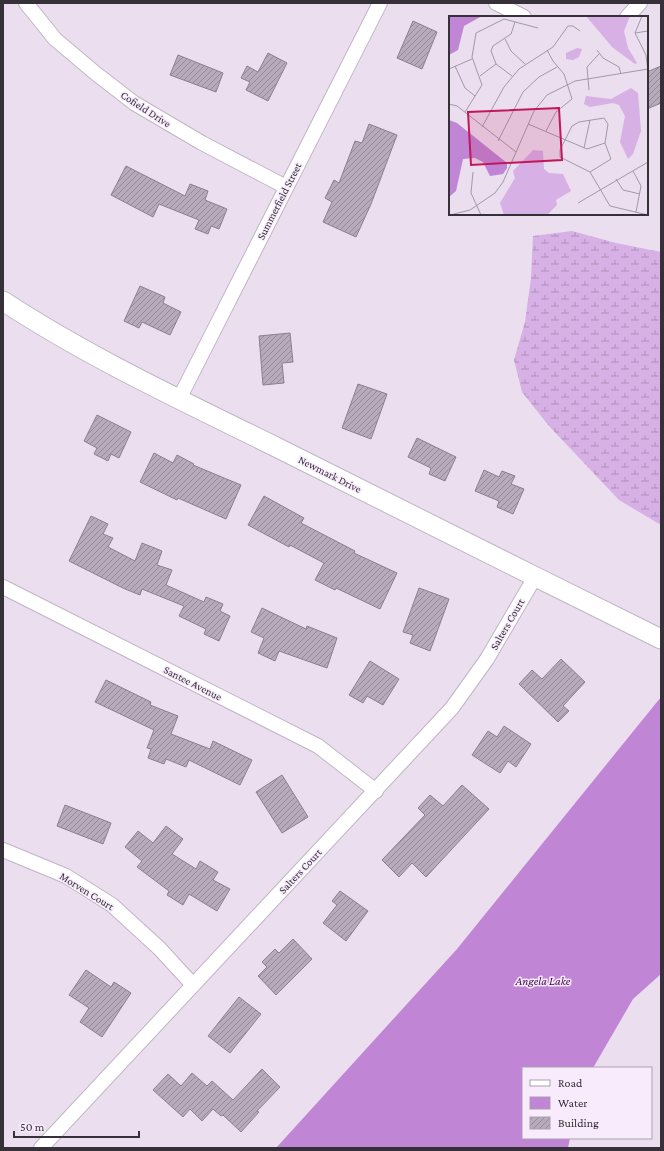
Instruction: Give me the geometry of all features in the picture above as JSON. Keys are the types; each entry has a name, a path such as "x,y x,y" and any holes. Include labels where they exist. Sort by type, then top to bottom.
{"street":[{"name":"Cofield Drive","path":"26,3 55,39 134,103 202,143 286,186"},
{"name":"Summerfield Street","path":"179,399 380,3"},
{"path":"496,3 522,16"},
{"path":"628,16 640,3"},
{"name":"Newmark Drive","path":"3,301 81,348 179,399 661,639"},
{"name":"Salters Court","path":"41,1148 452,708 487,659 535,576"},
{"name":"Santee Avenue","path":"3,587 318,746 376,790"},
{"name":"Morven Court","path":"3,850 66,876 112,905 160,949 193,985"}],"green space":[{"path":"572,231 616,243 661,252 661,525 619,500 549,426 522,392 514,360 525,322 531,278 533,236"}],"water":[{"name":"Angela Lake","path":"661,697 661,974 633,999 594,1067 522,1067 522,1139 570,1139 568,1148 276,1148 457,949"}],"building":[{"path":"413,21 437,32 422,69 397,58"},
{"path":"268,53 287,63 268,101 246,90 250,82 241,78 247,66 258,72"},
{"path":"178,55 223,73 216,92 170,75"},
{"path":"661,66 661,103 648,109 648,72"},
{"path":"369,124 397,135 371,204 356,237 323,222 332,202 325,198 334,180 339,183 355,141 362,143"},
{"path":"126,166 185,196 190,184 208,191 205,200 227,209 219,229 211,226 208,234 195,229 199,220 159,204 153,217 111,195"},
{"path":"140,286 165,297 163,303 181,312 170,335 142,322 139,328 124,321"},
{"path":"290,333 293,362 282,363 284,383 263,385 259,336"},
{"path":"358,384 387,394 371,439 342,428"},
{"path":"97,415 131,432 119,458 111,454 108,461 94,454 97,448 84,441"},
{"path":"417,438 456,457 445,481 429,474 431,468 408,457"},
{"path":"154,453 173,463 177,455 194,464 193,465 241,485 226,519 178,498 177,500 140,482"},
{"path":"484,470 499,477 502,471 515,476 511,484 524,489 513,514 497,507 499,501 475,491"},
{"path":"264,496 304,518 301,523 355,551 354,553 397,573 380,609 336,588 335,590 315,580 324,563 290,545 289,547 248,525"},
{"path":"91,516 108,524 103,534 113,538 108,547 135,561 142,543 162,551 157,565 172,570 166,585 204,602 206,597 223,604 220,611 230,616 219,641 204,634 206,629 179,616 184,606 142,589 140,595 69,561"},
{"path":"419,588 449,599 430,651 410,643 413,635 403,632"},
{"path":"262,608 306,629 307,626 337,638 327,668 279,651 275,661 258,653 264,638 251,632"},
{"path":"561,659 585,682 563,706 569,711 558,722 519,684 532,670 542,679"},
{"path":"370,661 399,679 383,705 367,696 363,703 349,695"},
{"path":"106,680 151,702 150,705 178,716 171,734 210,749 213,741 252,760 240,785 189,760 186,767 166,759 164,764 148,758 151,749 147,748 154,730 95,702"},
{"path":"504,726 531,744 516,767 508,761 500,773 472,755 488,731 497,737"},
{"path":"282,775 308,817 282,833 256,792"},
{"path":"462,785 489,809 426,877 412,863 399,877 382,860 425,815 418,808 430,795 443,806"},
{"path":"65,805 111,823 103,844 57,826"},
{"path":"166,826 183,839 172,854 196,869 200,861 218,872 213,880 230,889 217,911 189,894 183,905 167,895 169,891 137,867 142,861 125,847 138,831 153,843"},
{"path":"340,891 368,911 346,941 323,923 337,905 332,901"},
{"path":"293,939 312,959 276,995 258,976 267,967 262,962 275,949 279,953"},
{"path":"86,970 111,987 114,982 131,993 102,1037 80,1022 89,1008 69,995"},
{"path":"239,997 261,1014 230,1053 208,1036"},
{"path":"262,1069 280,1087 257,1111 259,1112 241,1132 223,1115 221,1116 213,1109 202,1121 190,1109 183,1117 153,1090 168,1074 181,1086 192,1073 207,1086 212,1081 233,1100"}]}
